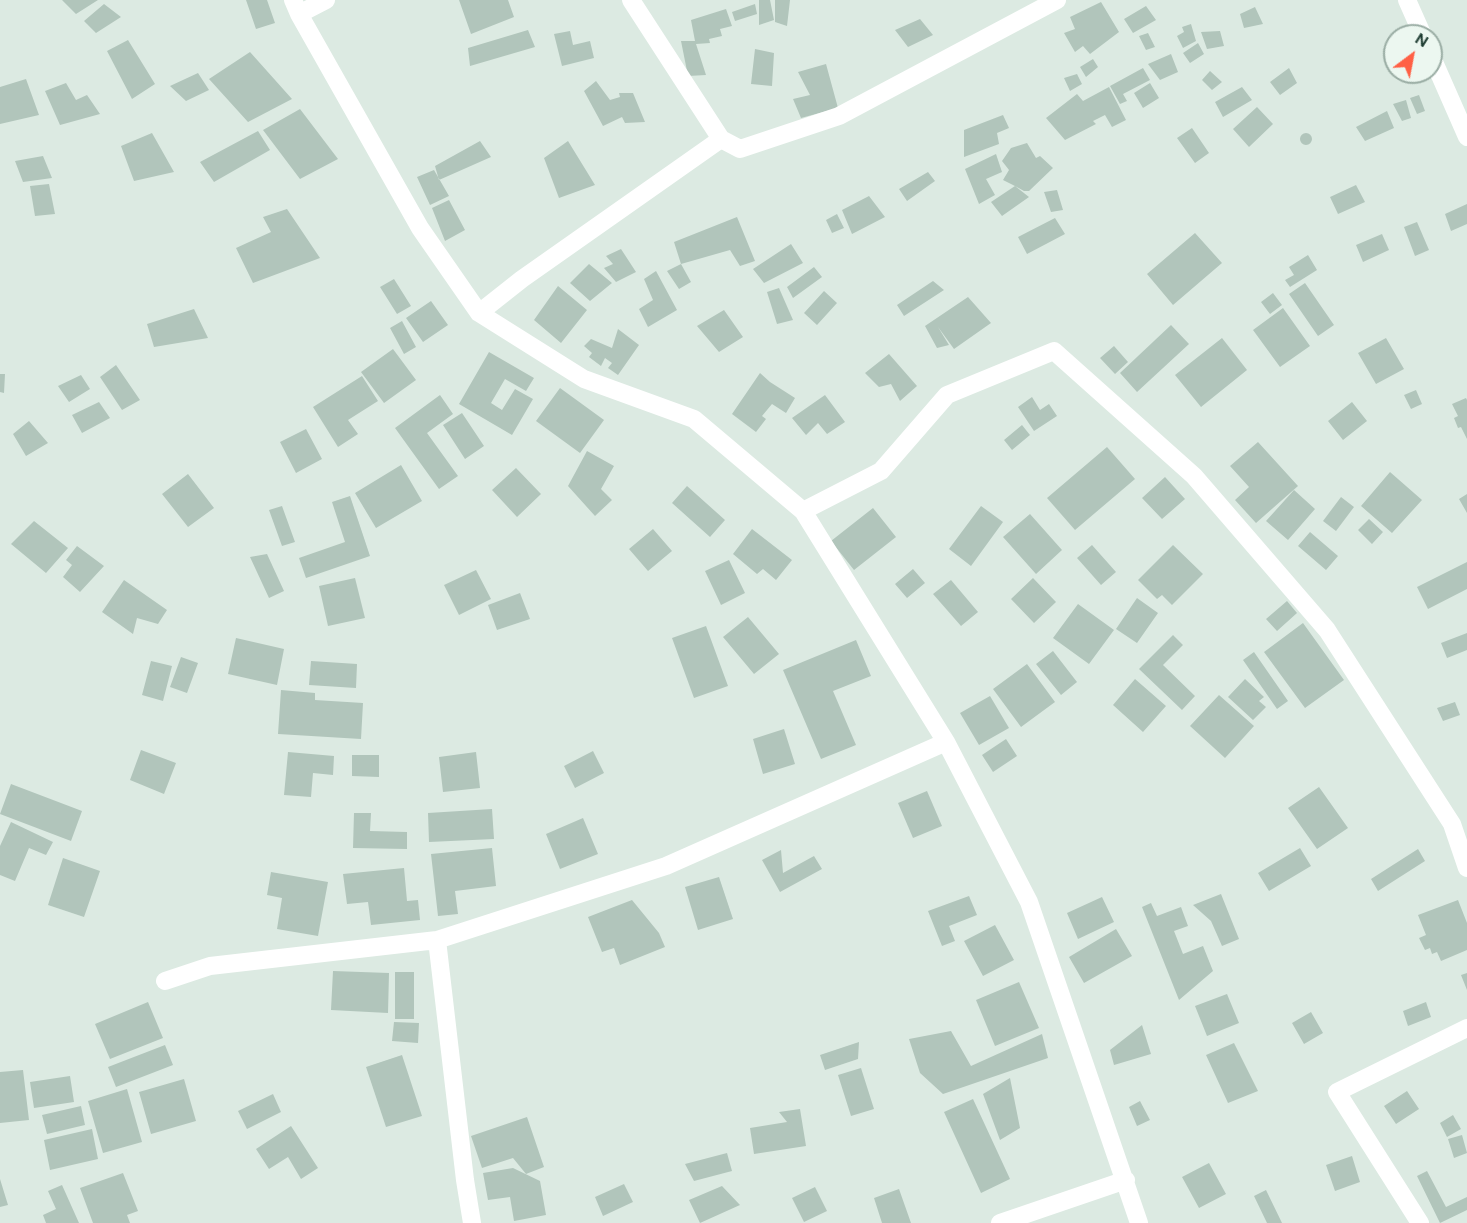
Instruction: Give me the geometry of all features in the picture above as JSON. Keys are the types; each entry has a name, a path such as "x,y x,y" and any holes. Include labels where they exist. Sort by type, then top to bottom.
{"street":[{"path":"326,0 296,7 420,228 478,313 584,379 694,419 803,512 946,742 1029,902 1139,1223"},
{"path":"631,0 721,139 740,149 839,116 1057,0"},
{"path":"1407,0 1418,24"},
{"path":"1443,82 1467,137"},
{"path":"478,313 522,279 721,139"},
{"path":"803,512 881,471 947,395 1054,351 1194,476 1328,630 1452,824 1467,868"},
{"path":"165,981 210,966 437,940 666,866 946,742"},
{"path":"437,940 472,1223"},
{"path":"1420,1223 1337,1092 1467,1028"},
{"path":"1000,1223 1126,1180"}],"building":[{"path":"62,0 98,0 76,14"},
{"path":"246,0 267,0 275,23 256,29"},
{"path":"459,0 508,0 514,17 471,34"},
{"path":"759,0 770,0 774,20 759,25"},
{"path":"775,0 790,0 787,26 775,22"},
{"path":"1101,2 1119,32 1090,54 1083,46 1075,52 1064,33 1075,29 1070,17"},
{"path":"104,4 121,17 96,33 84,21"},
{"path":"755,4 757,14 735,21 732,12"},
{"path":"1146,6 1156,20 1133,33 1124,19"},
{"path":"1255,7 1263,24 1244,28 1240,14"},
{"path":"726,9 732,26 720,29 722,36 709,39 710,43 696,44 706,75 688,76 681,41 695,41 691,20"},
{"path":"920,19 933,35 908,47 895,30"},
{"path":"1191,24 1196,41 1183,48 1177,36 1184,32 1182,27"},
{"path":"528,30 535,47 470,66 468,48"},
{"path":"570,31 573,45 590,41 594,58 562,66 554,34"},
{"path":"1220,31 1224,46 1207,49 1201,32"},
{"path":"1148,33 1155,47 1146,50 1139,36"},
{"path":"128,40 155,84 132,99 107,51"},
{"path":"1198,43 1204,54 1190,63 1183,53"},
{"path":"755,49 774,53 772,86 751,84"},
{"path":"250,52 292,99 248,122 209,79"},
{"path":"1171,54 1178,72 1160,80 1148,64"},
{"path":"1093,59 1098,67 1086,77 1080,67"},
{"path":"826,64 838,108 801,118 793,99 810,95 798,72"},
{"path":"1143,68 1150,80 1123,94 1127,101 1120,104 1110,86"},
{"path":"1289,68 1297,83 1280,95 1270,82"},
{"path":"1210,71 1222,82 1212,90 1202,80"},
{"path":"198,73 209,90 186,101 170,86"},
{"path":"1077,74 1082,84 1070,91 1064,78"},
{"path":"26,79 39,115 0,124 0,87"},
{"path":"596,81 610,100 620,97 619,93 633,93 645,122 625,123 622,117 603,126 584,91"},
{"path":"66,83 76,100 87,95 100,114 60,125 45,91"},
{"path":"1150,83 1159,98 1143,108 1134,93"},
{"path":"1109,87 1126,120 1112,127 1105,115 1093,121 1096,124 1065,140 1046,118 1077,94 1083,101"},
{"path":"1242,87 1252,100 1223,117 1215,102"},
{"path":"1419,95 1425,111 1417,114 1410,98"},
{"path":"1406,100 1411,118 1402,121 1393,104"},
{"path":"1257,107 1273,124 1249,147 1233,129"},
{"path":"300,109 338,159 300,179 263,130"},
{"path":"1387,111 1394,128 1365,141 1356,127"},
{"path":"1003,115 1009,128 997,133 999,144 964,157 964,130"},
{"path":"1192,128 1209,153 1195,163 1177,138"},
{"path":"258,131 270,150 214,182 200,162"},
{"path":"152,133 174,172 134,181 121,146"},
{"path":"1308,133 1312,139 1308,145 1304,145 1300,137"},
{"path":"480,141 491,157 439,180 435,166"},
{"path":"568,141 595,185 559,198 544,158"},
{"path":"1027,143 1036,158 1040,156 1053,168 1029,191 1024,191 1003,180 1009,170 1002,161 1011,148"},
{"path":"996,154 1002,172 986,179 995,195 979,204 965,169"},
{"path":"43,156 52,178 23,182 15,161"},
{"path":"434,170 449,196 430,205 417,177"},
{"path":"928,172 935,181 907,201 899,189"},
{"path":"49,184 55,214 35,216 30,186"},
{"path":"1356,185 1365,202 1338,214 1330,197"},
{"path":"1015,186 1029,197 1002,216 991,202"},
{"path":"1057,190 1063,210 1051,212 1044,192"},
{"path":"869,196 885,217 852,234 842,210"},
{"path":"449,200 465,230 445,241 432,208"},
{"path":"1467,204 1467,224 1451,231 1445,214"},
{"path":"287,209 320,258 253,283 236,248 271,232 263,217"},
{"path":"837,214 844,228 832,233 826,220"},
{"path":"737,217 755,261 740,266 730,250 681,264 674,242"},
{"path":"1055,218 1065,234 1027,254 1018,237"},
{"path":"1417,222 1429,250 1415,256 1404,227"},
{"path":"1195,233 1222,263 1173,305 1147,274"},
{"path":"1382,234 1389,250 1363,262 1356,245"},
{"path":"791,244 803,263 764,283 753,269"},
{"path":"621,249 636,272 616,282 604,268 613,264 606,256"},
{"path":"1308,255 1317,270 1290,287 1285,280 1294,275 1289,267"},
{"path":"589,264 612,283 590,301 570,283"},
{"path":"681,264 691,282 679,289 667,271"},
{"path":"814,267 822,277 793,298 787,287"},
{"path":"656,271 677,310 648,327 639,309 653,300 644,279"},
{"path":"394,279 411,306 397,314 380,287"},
{"path":"933,281 944,290 904,316 897,305"},
{"path":"1305,283 1334,325 1318,336 1289,294"},
{"path":"558,286 587,310 561,343 534,320"},
{"path":"779,288 793,320 777,324 767,292"},
{"path":"824,291 837,303 817,325 804,313"},
{"path":"1273,293 1282,305 1270,314 1261,302"},
{"path":"968,297 991,323 954,349 938,327 949,345 937,348 925,326"},
{"path":"431,301 448,325 423,342 406,318"},
{"path":"1283,308 1310,346 1280,367 1253,330"},
{"path":"194,309 208,338 154,347 147,324"},
{"path":"724,310 743,337 719,352 697,326"},
{"path":"402,321 416,347 404,354 390,328"},
{"path":"1171,325 1189,344 1137,392 1120,373"},
{"path":"618,329 639,345 618,375 608,368 612,363 605,358 601,366 589,357 592,353 584,346 591,339 612,348"},
{"path":"1222,338 1247,370 1201,407 1175,375"},
{"path":"1386,338 1404,369 1376,384 1358,353"},
{"path":"1114,346 1128,362 1115,374 1100,358"},
{"path":"393,349 416,380 384,403 361,372"},
{"path":"489,352 534,378 526,391 505,379 491,403 502,410 515,389 533,399 512,435 459,404"},
{"path":"889,354 917,386 900,401 891,384 879,387 865,373"},
{"path":"116,365 140,400 122,410 100,377"},
{"path":"760,373 795,398 786,413 772,404 762,416 766,419 756,432 732,414"},
{"path":"0,374 5,374 4,393 0,392"},
{"path":"81,375 90,389 69,402 58,386"},
{"path":"362,376 378,401 348,420 358,434 338,447 313,407"},
{"path":"560,388 604,420 580,453 536,421"},
{"path":"1416,390 1422,404 1411,409 1404,395"},
{"path":"440,395 453,414 427,433 458,476 439,489 395,428"},
{"path":"825,395 845,422 827,434 818,423 806,435 792,418"},
{"path":"1032,397 1040,410 1049,404 1057,416 1034,431 1018,407"},
{"path":"1466,398 1467,439 1461,427 1458,428 1454,418 1458,416 1452,404"},
{"path":"99,402 110,418 82,433 72,415"},
{"path":"1352,402 1367,421 1343,440 1328,421"},
{"path":"462,413 484,446 465,459 443,425"},
{"path":"29,421 48,443 26,456 13,434"},
{"path":"1022,425 1030,435 1012,450 1004,440"},
{"path":"306,429 322,459 296,473 280,442"},
{"path":"1258,442 1298,486 1256,523 1235,500 1249,487 1230,466"},
{"path":"1107,447 1135,479 1075,530 1047,498"},
{"path":"587,451 614,466 601,489 612,500 595,516 568,486"},
{"path":"401,465 422,501 376,528 355,493"},
{"path":"516,468 541,494 517,517 492,490"},
{"path":"1390,472 1422,500 1392,533 1361,506"},
{"path":"188,474 214,508 188,527 162,494"},
{"path":"1165,477 1185,499 1162,519 1142,498"},
{"path":"687,486 725,520 710,537 672,503"},
{"path":"1294,490 1315,509 1288,540 1266,521"},
{"path":"1467,494 1467,513 1459,499"},
{"path":"350,496 370,556 306,578 299,558 345,542 332,502"},
{"path":"1341,497 1354,507 1336,531 1323,521"},
{"path":"282,506 295,542 282,546 269,510"},
{"path":"981,506 1003,522 971,566 949,549"},
{"path":"873,508 896,537 854,570 831,541"},
{"path":"1030,514 1062,550 1036,574 1003,537"},
{"path":"1369,519 1383,532 1372,544 1358,530"},
{"path":"34,521 68,548 46,573 11,544"},
{"path":"653,529 672,551 648,571 629,549"},
{"path":"752,529 792,560 776,580 763,569 757,574 733,554"},
{"path":"1310,532 1338,556 1326,570 1298,546"},
{"path":"1092,545 1116,572 1101,585 1077,558"},
{"path":"1173,545 1203,574 1172,605 1162,595 1157,599 1138,580"},
{"path":"77,546 104,566 80,592 63,577 72,565 66,560"},
{"path":"267,554 284,591 269,598 250,557"},
{"path":"729,560 745,593 721,605 705,571"},
{"path":"1467,562 1467,589 1428,609 1417,587"},
{"path":"913,569 925,583 907,598 895,584"},
{"path":"476,570 491,599 459,615 444,585"},
{"path":"355,578 365,618 328,626 319,586"},
{"path":"1033,578 1056,602 1034,623 1011,599"},
{"path":"124,580 167,610 158,624 137,618 133,634 102,612"},
{"path":"951,580 978,612 961,626 933,594"},
{"path":"520,593 530,619 497,630 488,605"},
{"path":"1137,598 1158,613 1137,643 1116,629"},
{"path":"1287,601 1297,613 1277,631 1266,619"},
{"path":"1078,604 1114,630 1089,664 1053,638"},
{"path":"748,617 779,654 754,674 723,637"},
{"path":"1303,623 1344,680 1305,708 1264,652"},
{"path":"706,626 728,686 694,698 672,638"},
{"path":"1467,633 1467,650 1447,658 1441,643"},
{"path":"1173,635 1183,645 1163,665 1195,696 1182,710 1139,669"},
{"path":"236,638 284,649 277,685 228,674"},
{"path":"856,640 871,676 833,691 856,745 821,759 783,670"},
{"path":"1053,651 1077,682 1061,695 1036,664"},
{"path":"1254,652 1288,701 1277,709 1243,660"},
{"path":"181,657 198,663 187,693 170,687"},
{"path":"151,661 172,666 163,701 142,695"},
{"path":"311,661 357,664 356,688 309,685"},
{"path":"1027,664 1055,702 1021,727 993,689"},
{"path":"1135,679 1166,706 1143,732 1113,705"},
{"path":"1245,679 1264,697 1259,701 1266,707 1253,720 1228,697"},
{"path":"281,690 315,693 315,700 363,703 361,739 278,734"},
{"path":"1219,695 1254,726 1225,758 1190,726"},
{"path":"990,696 1009,728 979,745 960,713"},
{"path":"1455,702 1460,715 1443,721 1437,708"},
{"path":"784,729 795,764 763,774 753,739"},
{"path":"1006,739 1017,756 993,772 982,755"},
{"path":"141,750 176,763 164,794 130,780"},
{"path":"593,751 604,773 575,788 564,766"},
{"path":"288,752 334,756 333,775 313,773 311,797 284,795"},
{"path":"476,752 480,788 443,792 439,757"},
{"path":"352,755 379,755 379,777 352,776"},
{"path":"11,784 82,811 71,841 0,814"},
{"path":"1319,787 1348,828 1317,849 1288,808"},
{"path":"927,791 942,826 913,838 898,803"},
{"path":"492,809 494,839 429,842 428,813"},
{"path":"354,813 371,813 370,831 407,832 407,849 353,848"},
{"path":"583,818 598,854 560,869 546,834"},
{"path":"11,822 53,842 46,855 29,848 15,881 0,875 0,846"},
{"path":"492,848 496,886 455,891 458,914 438,916 431,854"},
{"path":"1300,848 1311,866 1269,891 1258,873"},
{"path":"1418,849 1425,861 1378,891 1371,879"},
{"path":"781,850 783,873 814,856 822,869 780,892 762,860"},
{"path":"63,858 100,871 84,917 48,905"},
{"path":"404,868 407,901 418,900 420,920 371,925 368,902 347,904 343,874"},
{"path":"271,872 328,882 318,936 277,929 282,898 267,895"},
{"path":"719,877 733,919 698,930 685,887"},
{"path":"1221,894 1239,939 1222,946 1211,921 1193,905"},
{"path":"969,896 977,915 949,926 955,941 942,946 928,911"},
{"path":"1102,897 1114,922 1078,939 1067,913"},
{"path":"632,900 659,933 665,947 620,965 614,948 602,952 588,917"},
{"path":"1458,900 1467,923 1467,950 1441,961 1437,952 1432,954 1430,948 1425,950 1419,938 1426,935 1418,915"},
{"path":"1151,903 1157,916 1181,907 1188,926 1174,931 1183,954 1203,946 1213,971 1179,1000 1142,907"},
{"path":"995,925 1014,960 983,976 964,941"},
{"path":"1116,929 1132,956 1084,983 1069,957"},
{"path":"333,971 389,973 388,1013 331,1010"},
{"path":"395,972 414,972 414,1019 395,1019"},
{"path":"1467,973 1467,990 1461,975"},
{"path":"1019,982 1039,1028 995,1046 976,1000"},
{"path":"1227,994 1239,1023 1207,1036 1195,1006"},
{"path":"148,1002 163,1038 110,1059 95,1024"},
{"path":"1426,1002 1431,1017 1408,1026 1403,1011"},
{"path":"1311,1012 1323,1033 1304,1044 1292,1023"},
{"path":"394,1022 419,1023 418,1043 392,1041"},
{"path":"1142,1025 1151,1054 1114,1065 1110,1050"},
{"path":"951,1031 971,1066 1042,1034 1048,1058 943,1094 920,1073 909,1039"},
{"path":"859,1042 858,1059 825,1070 820,1055"},
{"path":"1234,1043 1258,1091 1228,1103 1206,1055"},
{"path":"165,1045 173,1065 116,1087 108,1067"},
{"path":"402,1055 422,1116 386,1127 366,1067"},
{"path":"861,1068 874,1109 851,1116 838,1075"},
{"path":"23,1070 29,1120 0,1123 0,1072"},
{"path":"70,1076 74,1102 34,1108 30,1082"},
{"path":"1010,1078 1020,1128 1000,1140 983,1094"},
{"path":"184,1079 196,1121 151,1134 139,1092"},
{"path":"127,1089 142,1142 103,1153 88,1101"},
{"path":"1407,1091 1419,1109 1396,1124 1384,1106"},
{"path":"273,1094 281,1112 247,1129 238,1111"},
{"path":"973,1099 1010,1179 981,1193 944,1112"},
{"path":"1140,1101 1150,1120 1137,1126 1129,1107"},
{"path":"81,1106 85,1125 47,1134 42,1115"},
{"path":"800,1109 806,1146 754,1154 750,1128 787,1122 779,1112"},
{"path":"1453,1115 1461,1129 1447,1137 1440,1123"},
{"path":"527,1117 544,1167 526,1174 513,1158 482,1168 471,1136"},
{"path":"291,1126 318,1168 301,1179 288,1157 269,1169 256,1149"},
{"path":"92,1129 98,1159 50,1170 44,1140"},
{"path":"1462,1135 1467,1153 1454,1158 1448,1139"},
{"path":"727,1153 732,1171 694,1181 685,1164"},
{"path":"1352,1156 1360,1182 1335,1191 1326,1165"},
{"path":"1209,1163 1226,1194 1199,1208 1182,1177"},
{"path":"513,1168 540,1181 546,1215 514,1221 510,1197 488,1200 483,1173"},
{"path":"1427,1171 1446,1207 1467,1197 1467,1210 1440,1223 1417,1176"},
{"path":"123,1173 138,1211 127,1215 130,1223 93,1223 80,1188"},
{"path":"0,1179 8,1205 0,1207"},
{"path":"624,1184 633,1202 603,1216 595,1197"},
{"path":"62,1185 79,1223 46,1223 43,1215 56,1209 48,1191"},
{"path":"722,1186 740,1205 700,1223 689,1200"},
{"path":"815,1187 827,1211 804,1222 792,1198"},
{"path":"899,1189 911,1223 882,1223 874,1198"},
{"path":"1266,1190 1282,1223 1267,1223 1254,1196"}]}
